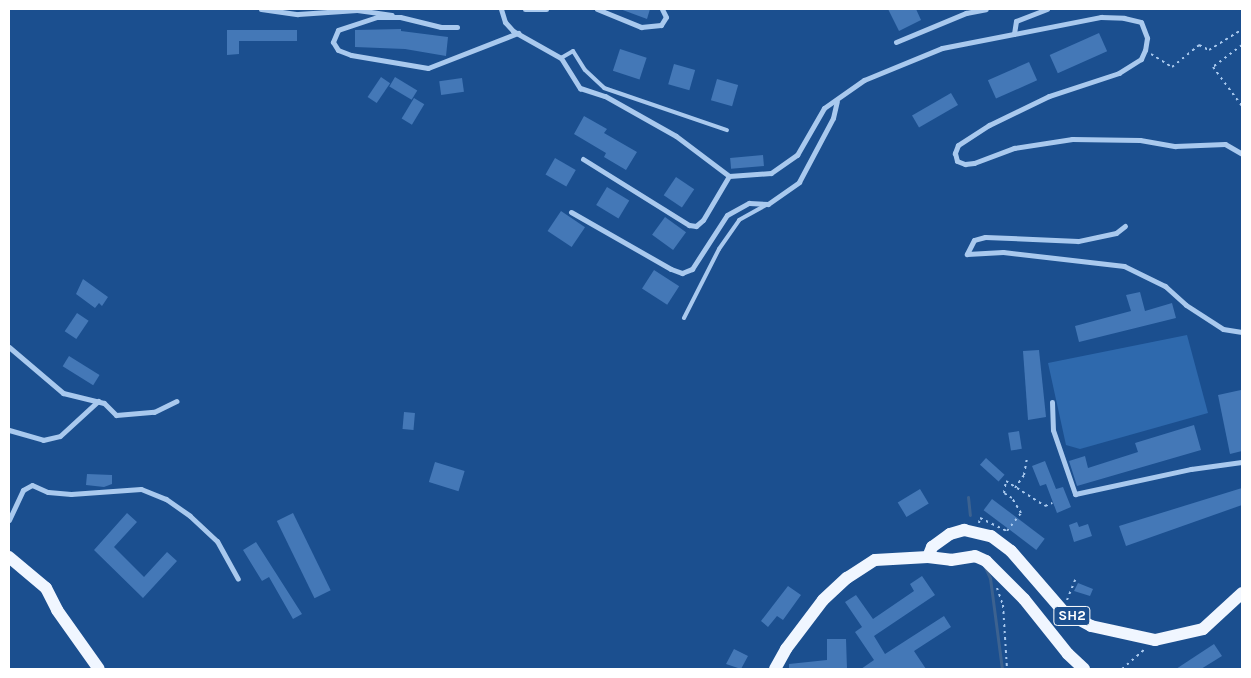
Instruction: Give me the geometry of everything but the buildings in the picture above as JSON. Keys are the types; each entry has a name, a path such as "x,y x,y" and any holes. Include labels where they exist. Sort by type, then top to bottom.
{"main road":[{"name":"SH2","path":"928,557 932,547 950,534 964,530 991,536 1011,551 1063,611 1092,626 1155,640 1203,629 1242,593"},
{"path":"775,669 786,649 822,600 847,578 875,560 928,557 951,560 975,556 986,561 1024,599 1068,654 1084,669"},
{"path":"9,557 46,588 56,610 99,669"}],"street":[{"path":"261,9 298,14 357,10 400,16 441,28 457,27"},
{"path":"501,9 505,22 518,33 561,58 580,88 605,96 676,136 729,176 772,173 797,155 824,108 837,101 864,80 934,51 1101,18 1124,18 1141,22 1147,38 1141,59 1119,73 1049,96 989,125 958,146 955,153 957,161 965,164 1014,148 1072,139 1140,140 1175,146 1225,144 1242,154"},
{"path":"525,9 546,9"},
{"path":"598,9 641,27 661,25 666,17 662,9"},
{"path":"896,42 966,13 986,9"},
{"path":"1014,34 1016,21 1047,9"},
{"path":"400,16 377,17 354,23 338,30 333,42 338,50 351,55 428,68 518,33"},
{"path":"571,212 682,273 692,269 727,215 749,203 768,204 799,182 833,118 837,101"},
{"path":"583,159 689,225 696,226 703,220 729,176"},
{"path":"1125,226 1110,235 1078,241 985,237 974,240 967,254 1003,252 1124,266 1165,286 1186,305 1223,329 1242,332"},
{"path":"9,348 63,392 98,401 116,415 132,416 154,412 177,401"},
{"path":"9,430 43,440 60,436 98,401"},
{"path":"1052,402 1053,430 1075,494 1191,469 1242,462"},
{"path":"9,520 23,490 32,485 48,492 71,494 141,489 166,499 197,522 216,541 238,579"}],"lane":[{"path":"561,58 572,51 585,70 604,88 727,130"},
{"path":"684,318 700,293 719,249 739,220 768,204"}],"path":[{"path":"1145,50 1172,67 1199,45 1209,50 1242,30"},
{"path":"1242,45 1213,67 1242,106"},
{"path":"1014,488 1024,475 1027,458"},
{"path":"1007,531 1022,513 1012,498 1004,493 1006,480 1014,488 1045,506 1052,503"},
{"path":"1063,611 1075,580"},
{"path":"995,581 1003,605 1007,669"},
{"path":"1122,669 1155,640"}],"shaded area":[{"path":"1187,335 1208,413 1080,449 1066,445 1048,363"}],"waterway":[{"path":"968,497 970,515"},
{"path":"985,567 990,578 1002,669"}]}
